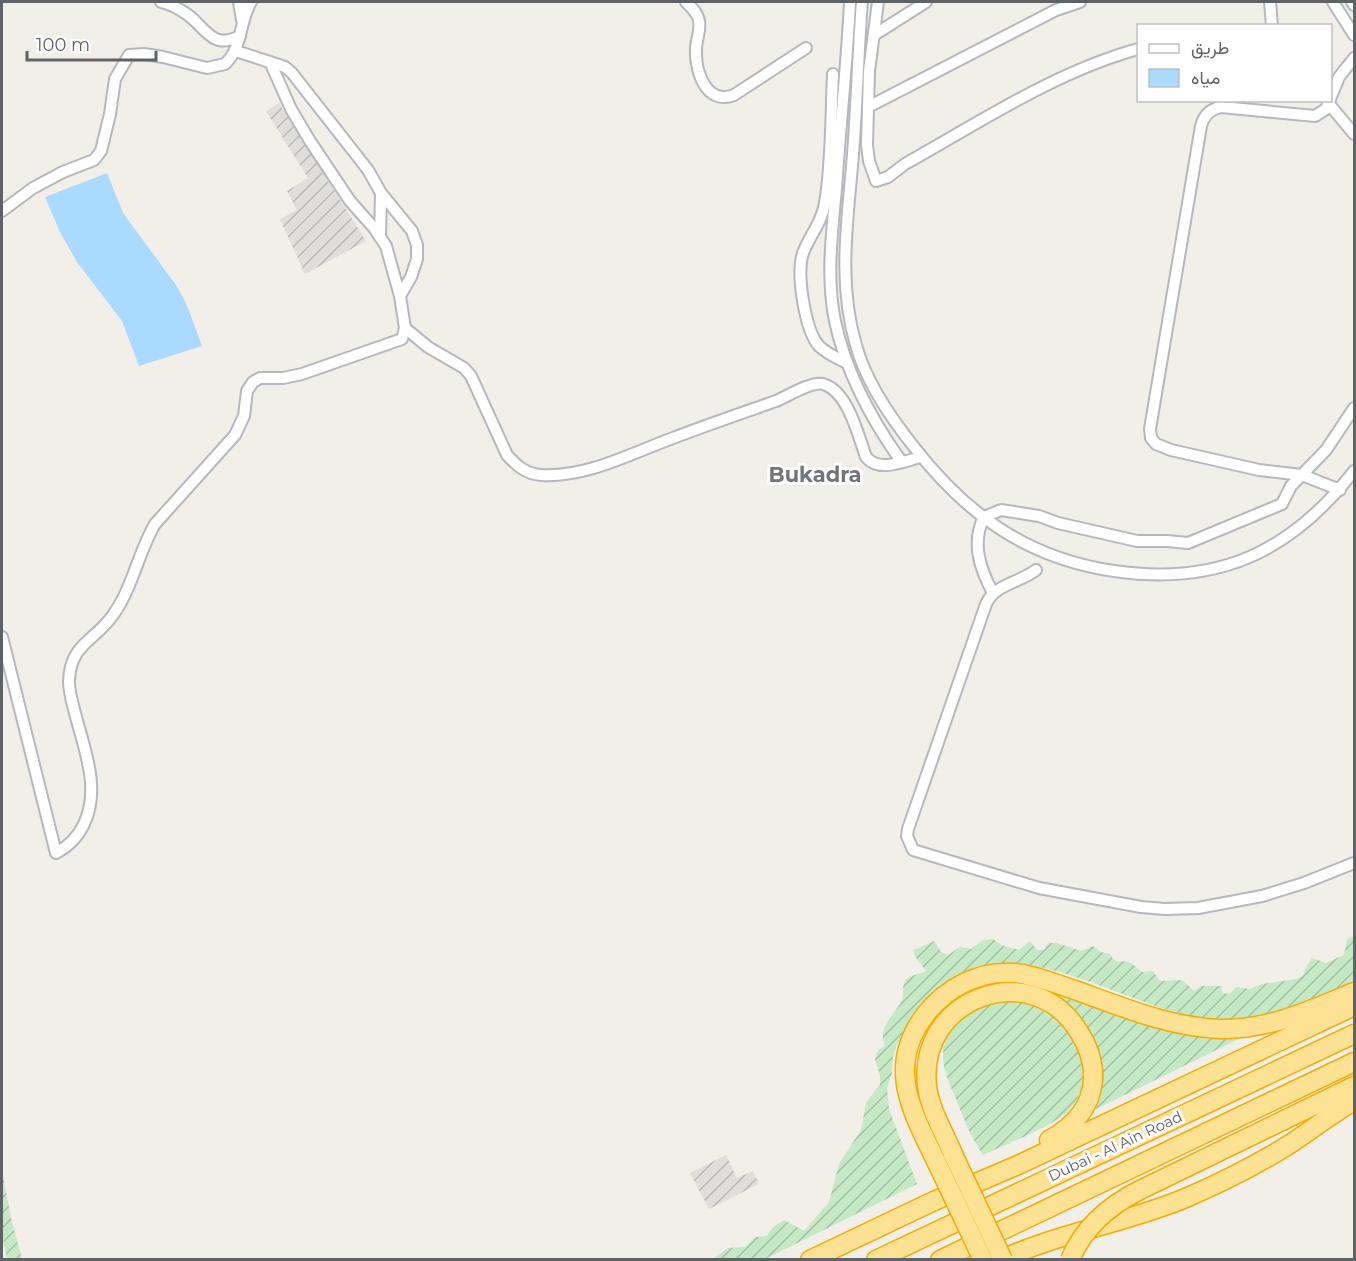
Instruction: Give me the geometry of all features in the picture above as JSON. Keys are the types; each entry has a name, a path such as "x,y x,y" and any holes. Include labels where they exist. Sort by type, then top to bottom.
{"highway":[{"path":"1354,992 1284,1020 1242,1028 1221,1029 1172,1023 1028,974 998,973 957,986 932,1006 915,1030 906,1059 905,1088 909,1102 945,1159 1002,1260 1043,1242 1150,1211 1186,1197 1284,1148 1354,1101"},
{"path":"982,1260 945,1159 927,1086 928,1062 935,1040 947,1020 966,1003 988,994 1021,993 1046,1001 1069,1018 1085,1041 1092,1066 1093,1077 1088,1099 1077,1119 1061,1134 1031,1152 1018,1165"},
{"path":"810,1260 934,1201 1018,1165 1354,1006"},
{"name":"Dubai - Al Ain Road","path":"876,1260 1354,1034"},
{"name":"Dubai - Al Ain Road","path":"940,1260 1354,1062"},
{"path":"1070,1260 1081,1239 1101,1216 1120,1201 1354,1086"}],"street":[{"path":"161,2 183,12 215,39 229,42 240,36"},
{"path":"2,211 33,188 63,172 94,160 101,151 115,79 129,55 144,54 163,57 207,68 225,64 236,51 240,36 242,21 239,2"},
{"path":"242,21 251,2"},
{"path":"686,2 697,15 700,23 696,50 698,68 705,87 715,96 734,95 806,48"},
{"path":"850,2 832,229 831,279 835,320 847,363 871,414 901,461"},
{"path":"862,2 844,261 850,322 866,372 894,420 921,457 953,490 984,517 1016,540 1056,557 1088,566 1130,573 1178,575 1225,567 1271,547 1299,528 1340,490 1354,471"},
{"path":"878,2 869,63 867,153 876,181 888,177 915,159 1065,76 1102,60 1137,50"},
{"path":"874,35 926,2"},
{"path":"868,107 1056,10 1080,2"},
{"path":"1270,2 1272,24"},
{"path":"1333,2 1354,35"},
{"path":"236,51 285,67 298,79 368,170 381,194 412,231 417,244 415,266 400,296"},
{"path":"1332,95 1339,78 1354,58"},
{"path":"2,638 56,853 78,835 87,818 92,798 90,777 69,690 72,663 81,646 98,633 117,609 155,524 235,435 244,416 247,391 253,382 260,378 284,378 302,374 394,344 402,339 405,328 391,260 380,237 350,201 321,159 291,109 270,62"},
{"path":"833,74 825,202 819,225 804,251 800,272 809,326 814,339 829,354 847,363"},
{"path":"1335,86 1342,79 1354,75"},
{"path":"1329,102 1321,114 1315,116 1221,107 1211,110 1204,117 1150,429 1151,438 1156,444 1171,450 1258,470 1302,475 1340,490"},
{"path":"1331,102 1354,134"},
{"path":"838,150 867,153"},
{"path":"380,237 381,194"},
{"path":"405,328 428,347 464,368 471,376 507,455 515,464 533,474 558,474 591,468 780,399 812,385 822,384 833,389 844,400 866,457 870,461 876,465 884,465 921,457"},
{"path":"993,593 983,570 977,546 978,529 984,517 1001,510 1039,516 1058,523 1137,541 1188,543 1282,504 1291,486 1326,450 1354,408"},
{"path":"1036,570 1027,577 993,593 986,604 908,829 907,836 913,850 1039,888 1141,907 1165,909 1198,908 1262,896 1304,883 1354,863"}],"shaded area":[{"path":"279,103 366,241 305,274 280,219 297,210 287,191 308,178 266,111"},
{"path":"726,1155 737,1178 753,1171 759,1184 709,1209 690,1173"}],"green space":[{"path":"1354,936 1354,983 1268,1014 1232,1019 1182,1014 1083,980 1050,970 1018,964 986,966 955,976 929,995 910,1021 901,1041 898,1041 887,1088 889,1109 917,1184 765,1259 711,1260 728,1248 745,1247 755,1237 767,1236 773,1227 784,1220 804,1231 829,1202 839,1164 861,1130 866,1103 880,1085 880,1075 875,1059 879,1049 885,1046 883,1032 885,1027 902,1000 905,981 926,971 914,955 914,950 934,941 941,952 948,955 960,947 971,949 983,940 993,939 1001,945 1019,950 1030,941 1037,950 1044,950 1048,943 1057,943 1081,951 1093,946 1101,952 1110,954 1119,962 1132,964 1142,972 1153,971 1160,981 1182,980 1194,991 1201,986 1221,986 1223,993 1229,994 1236,987 1250,989 1262,984 1297,979 1303,975 1312,958 1326,963 1344,955 1347,939"},
{"path":"1051,988 1247,1035 1092,1111 1085,1027 1073,1011 1048,993"},
{"path":"1005,1000 1039,1007 1060,1022 1077,1046 1083,1075 1081,1089 1075,1102 1066,1113 1037,1130 983,1155 968,1129 946,1075 943,1056 945,1043 958,1022 979,1008"},
{"path":"2,1171 22,1259 7,1259 2,1235"}],"water":[{"path":"107,173 123,213 176,285 186,303 202,346 139,366 122,321 77,262 60,232 45,197"}],"district":[{"name":"Bukadra","path":"815,474"}]}
